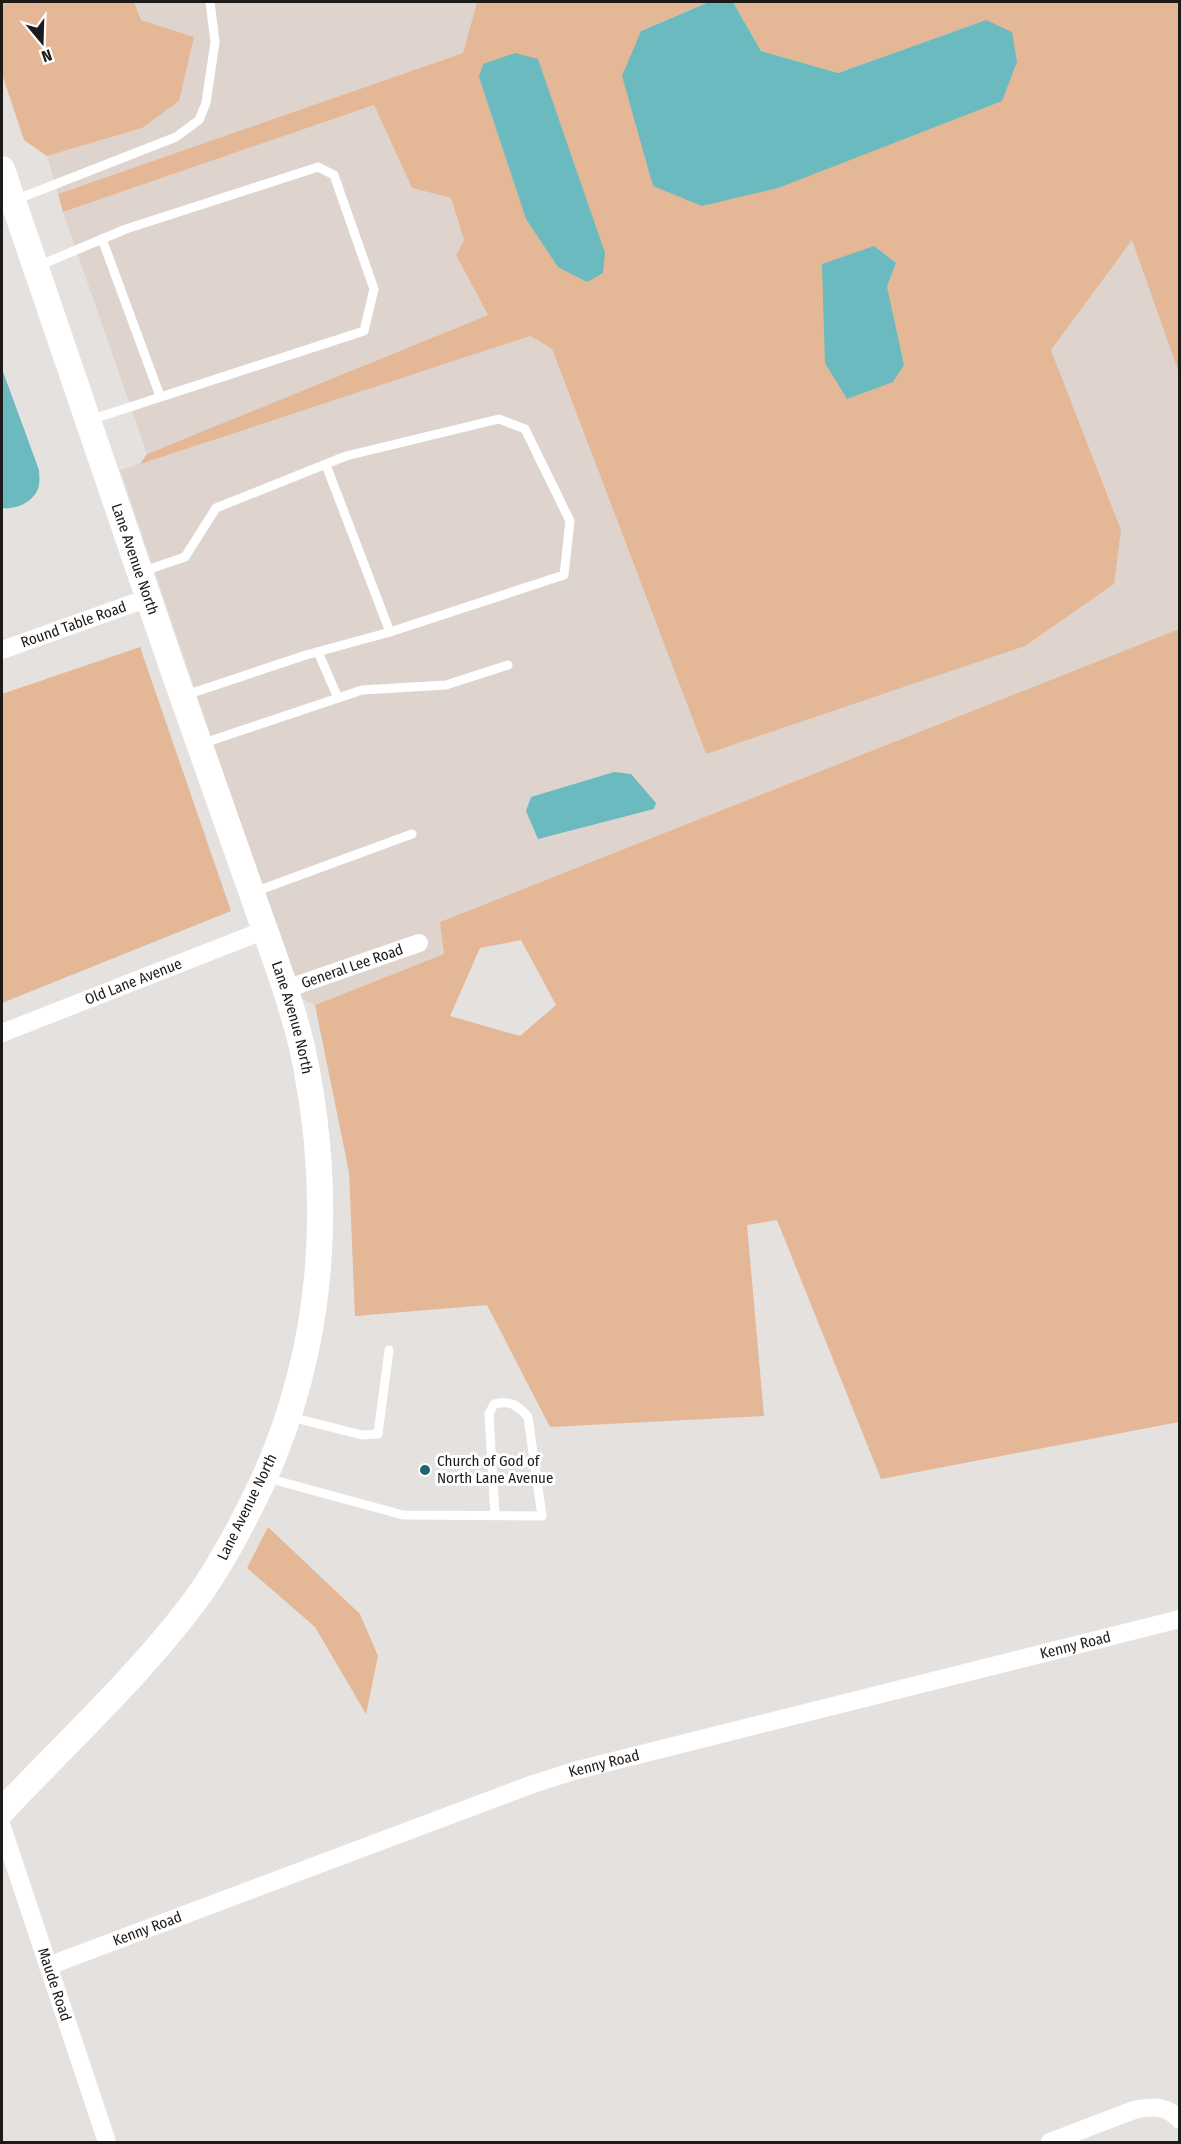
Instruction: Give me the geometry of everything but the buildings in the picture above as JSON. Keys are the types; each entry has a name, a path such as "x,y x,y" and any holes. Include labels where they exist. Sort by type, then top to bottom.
{"main road":[{"name":"Lane Avenue North","path":"2,169 139,573 286,989 306,1064 317,1139 321,1233 310,1331 288,1416 265,1478 235,1537 198,1596 164,1640 2,1811"}],"street":[{"name":"Round Table Road","path":"2,650 148,598"},
{"name":"Old Lane Avenue","path":"2,1033 265,930"},
{"name":"General Lee Road","path":"286,989 418,943"},
{"name":"Kenny Road","path":"48,1965 533,1784 574,1771 1179,1619"},
{"name":"Maude Road","path":"2,1827 107,2142"},
{"path":"1050,2142 1134,2110 1161,2106 1179,2120"}],"lane":[{"path":"12,200 176,137 199,120 206,104 215,42 210,2"},
{"path":"36,267 126,229 318,167 334,175 374,289 364,331 88,421"},
{"path":"102,239 160,396"},
{"path":"139,573 184,557 216,508 346,456 499,419 525,429 570,521 564,575 390,632 318,651 182,696"},
{"path":"326,465 390,632"},
{"path":"318,651 338,698"},
{"path":"199,745 362,690 446,685 508,665"},
{"path":"252,892 412,834"},
{"path":"288,1416 362,1435 378,1434 389,1350"},
{"path":"265,1478 403,1515 495,1516 542,1516 528,1417 519,1406 505,1402 494,1404 489,1414 495,1516"}],"shaded area":[{"path":"2,2 134,2 141,20 194,37 179,101 142,128 47,156 24,140 2,74"},
{"path":"134,2 477,2 463,53 58,194 47,156 142,128 194,37 141,20"},
{"path":"477,2 709,2 641,31 653,186 986,20 838,73 761,51 733,2 1179,2 1179,373 1132,240 1051,350 1121,530 1114,584 1025,646 706,754 552,349 530,336 140,464 147,454 488,315 456,255 464,240 451,198 412,188 374,105 63,212 58,194 463,53","holes":["874,246 896,263 887,287"]},
{"path":"374,105 412,188 451,198 464,240 456,255 488,315 147,454 63,212"},
{"path":"1132,239 1179,373 1179,629 440,922 444,954 315,1005 300,998 120,470 529,336 552,349 706,754 1121,530 1051,350"},
{"path":"1179,629 1179,1422 881,1479 777,1220 747,1225 764,1416 550,1427 487,1305 355,1316 349,1172 315,1005 444,954 440,922","holes":["521,940 556,1005 520,1036 450,1016 480,948"]},
{"path":"140,647 231,911 2,1003 2,694"},
{"path":"268,1527 360,1614 378,1656 366,1714 315,1627 247,1568"}],"water":[{"path":"709,2 733,2 761,51 838,73 986,20 1012,32 1017,62 1002,101 778,188 702,206 653,186 622,76 641,31"},
{"path":"515,53 538,59 605,253 603,273 587,282 558,267 526,219 479,77 483,64"},
{"path":"874,246 896,263 887,287 904,365 893,382 847,399 825,363 822,264"},
{"path":"2,369 39,470 39,485 34,496 14,508 2,508"},
{"path":"614,772 631,774 656,803 654,809 538,839 526,811 531,797"}],"place":[{"name":"Church of God of North Lane Avenue","path":"425,1470"}]}
